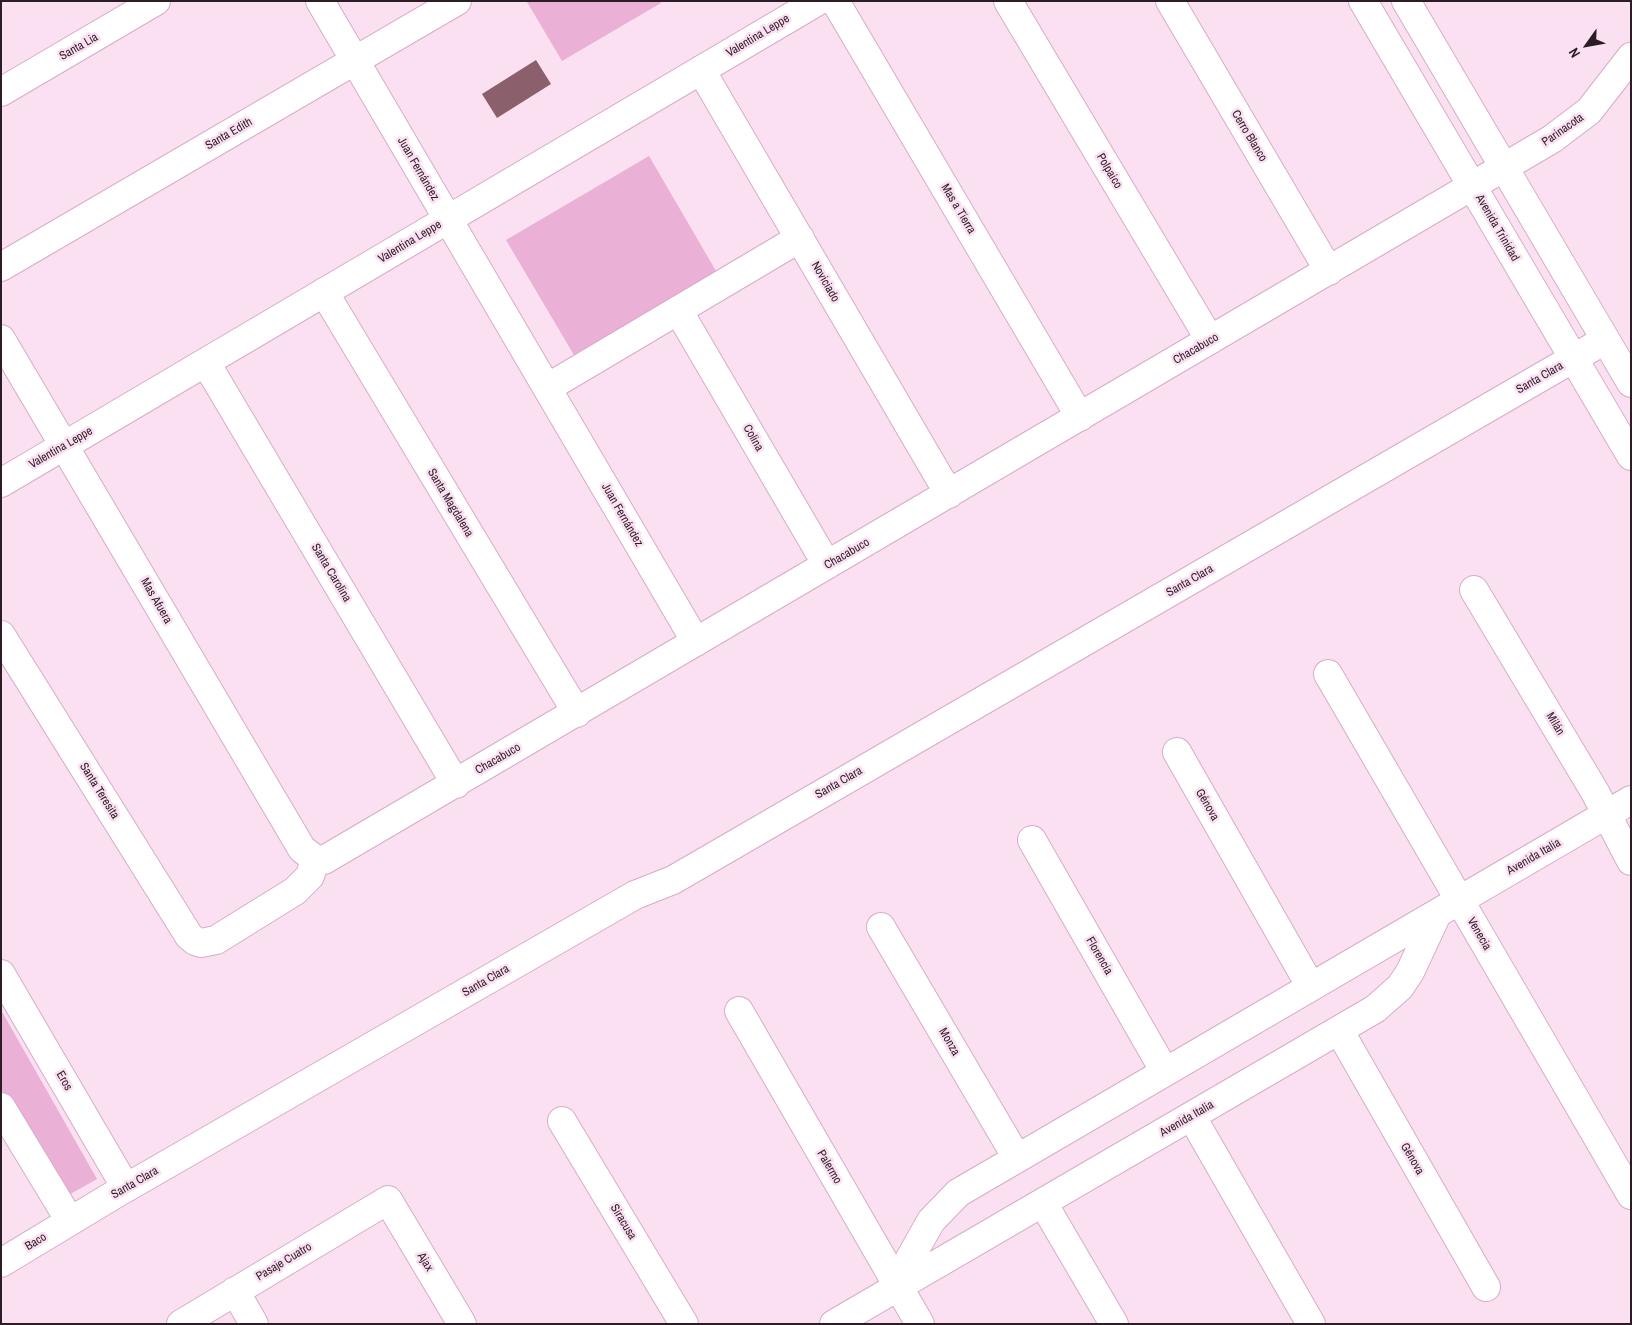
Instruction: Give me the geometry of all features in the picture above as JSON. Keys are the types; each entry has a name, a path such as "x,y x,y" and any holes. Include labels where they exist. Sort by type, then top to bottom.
{"street":[{"name":"Santa Lia","path":"1,92 156,1"},
{"name":"Juan Fernández","path":"320,1 696,642"},
{"name":"Santa Edith","path":"1,267 457,1"},
{"name":"Valentina Leppe","path":"1,483 818,1"},
{"name":"Mas a Tierra","path":"835,1 1080,417"},
{"name":"Polpaico","path":"1008,1 1210,340"},
{"name":"Cerro Blanco","path":"1170,1 1329,271"},
{"name":"Avenida Trinidad","path":"1363,1 1629,449"},
{"path":"1406,1 1631,383"},
{"name":"Parinacota","path":"1504,167 1572,126 1604,95 1631,57"},
{"name":"Noviciado","path":"701,70 949,494"},
{"name":"Chacabuco","path":"315,859 324,860 333,856 1504,167"},
{"path":"547,388 800,238"},
{"name":"Santa Magdalena","path":"324,292 576,713"},
{"name":"Colina","path":"678,310 827,565"},
{"name":"Mas Afuera","path":"1,339 302,849 315,859"},
{"name":"Santa Clara","path":"70,1221 635,896 681,875 1605,340"},
{"name":"Santa Carolina","path":"206,363 456,784"},
{"name":"Milán","path":"1474,590 1596,792 1631,861"},
{"name":"Santa Teresita","path":"1,635 189,936 201,943 216,940 295,891 310,876 315,859"},
{"name":"Venecia","path":"1328,674 1448,908 1631,1194"},
{"name":"Génova","path":"1177,752 1311,987"},
{"name":"Avenida Italia","path":"899,1286 922,1235 942,1208 958,1193 1631,800"},
{"name":"Florencia","path":"1032,840 1165,1072"},
{"name":"Avenida Italia","path":"834,1324 1375,1009 1400,987 1448,908"},
{"name":"Monza","path":"881,927 1017,1158"},
{"name":"Eros","path":"1,974 126,1188"},
{"name":"Palermo","path":"739,1011 920,1324"},
{"name":"Génova","path":"1339,1030 1486,1287"},
{"path":"1,1107 70,1221"},
{"path":"1192,1117 1311,1324"},
{"name":"Siracusa","path":"562,1121 684,1324"},
{"name":"Pasaje Cuatro","path":"181,1324 388,1200"},
{"name":"Ajax","path":"388,1200 462,1324"},
{"path":"1043,1203 1114,1324"},
{"name":"Baco","path":"1,1263 70,1221"},
{"path":"235,1292 254,1324"}],"shaded area":[{"path":"660,1 661,3 562,61 527,2"},
{"path":"649,156 716,271 574,355 506,240"},
{"path":"1,1010 97,1179 65,1197 1,1089"}],"building":[{"path":"536,60 551,84 497,118 482,94"}]}
